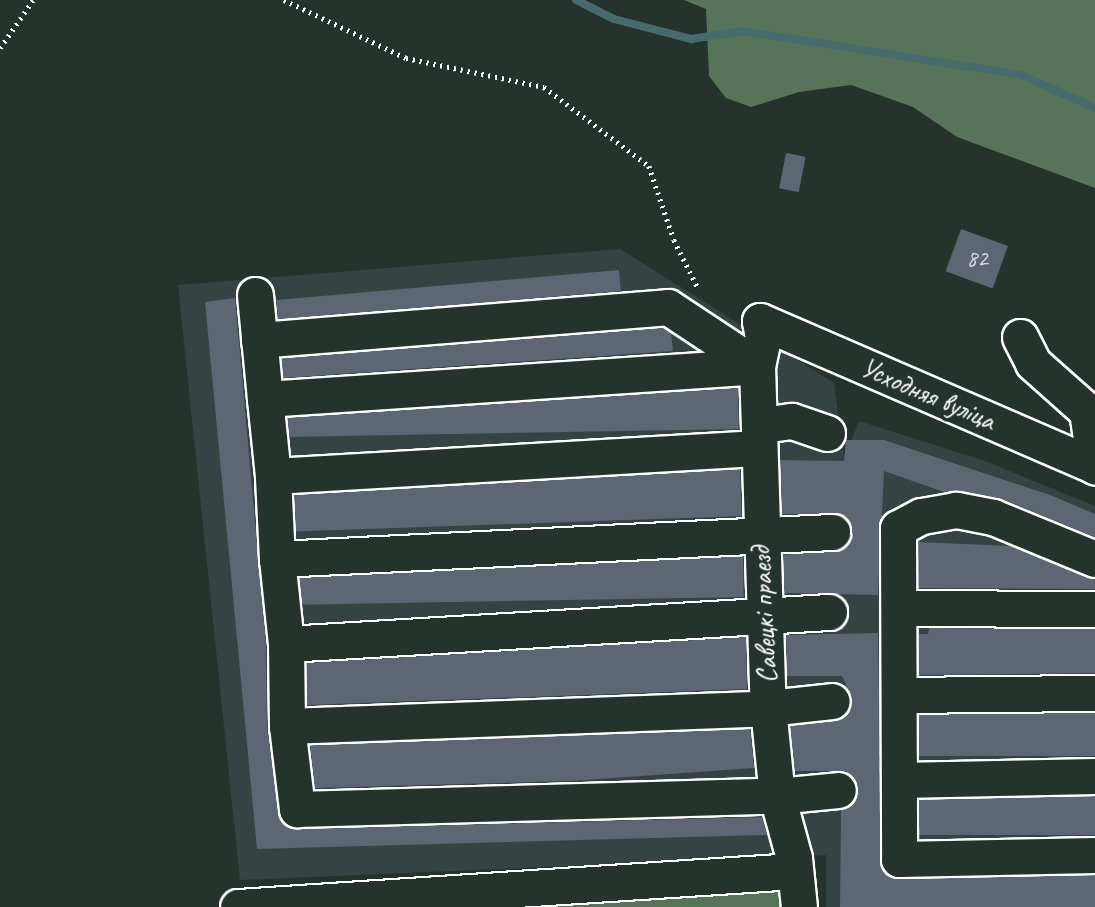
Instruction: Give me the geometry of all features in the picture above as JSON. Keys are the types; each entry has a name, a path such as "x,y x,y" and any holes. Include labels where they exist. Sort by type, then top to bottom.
{"street":[{"path":"255,295 273,476 277,559 286,644 288,726 297,809 776,796 838,790"},
{"path":"260,340 668,307 757,366"},
{"name":"Савецкі праезд","path":"760,321 763,338 757,366 768,708 776,796 795,872 799,907"},
{"name":"Усходняя вуліца","path":"760,321 1095,466"},
{"path":"1020,337 1033,363 1087,411 1095,466"},
{"path":"265,400 757,366"},
{"path":"273,476 760,437 792,421 827,433"},
{"path":"1095,559 993,517 956,510 921,516 898,528 900,859 1095,855"},
{"path":"277,559 761,538 832,532"},
{"path":"899,608 1095,609"},
{"path":"286,644 767,619 830,612"},
{"path":"899,695 1095,693"},
{"path":"288,726 768,708 832,701"},
{"path":"899,780 1095,776"},
{"path":"238,907 795,872"}],"path":[{"path":"0,48 33,0"},
{"path":"284,0 406,58 544,87 649,166 674,240 705,300"}],"shaded area":[{"path":"620,249 834,383 844,459 859,421 985,461 1095,506 1095,907 826,907 826,855 240,880 178,285"}],"green space":[{"path":"684,0 1095,0 1095,188 957,137 913,107 851,85 799,92 751,107 726,98 709,76 706,9"},
{"path":"787,882 788,907 387,907"}],"building":[{"path":"786,153 806,157 799,192 779,188"},
{"path":"961,229 1008,246 993,288 946,271"},
{"path":"619,270 621,291 278,321 276,300"},
{"path":"235,298 266,645 267,728 281,821 298,829 762,817 767,835 257,849 205,302"},
{"path":"663,328 671,333 673,351 283,378 281,358"},
{"path":"738,387 739,429 287,437 286,395"},
{"path":"846,440 884,440 1050,495 1095,514 1095,537 1000,498 944,492 884,471 878,595 784,593 783,555 842,549 852,532 841,514 782,514 780,460 844,461"},
{"path":"740,469 742,516 295,532 293,485"},
{"path":"918,542 1011,546 1095,579 1095,589 918,588"},
{"path":"743,556 744,597 299,605 298,564"},
{"path":"929,628 1095,629 1095,673 919,675 918,634 928,634"},
{"path":"878,633 882,870 899,879 1095,875 1095,907 840,907 841,810 856,799 858,787 846,771 795,771 790,726 842,719 850,710 852,698 842,676 787,676 786,635"},
{"path":"746,637 747,689 307,705 306,663"},
{"path":"919,713 1095,713 1095,756 919,756"},
{"path":"750,729 754,768 571,781 315,788 310,745"},
{"path":"919,796 1095,796 1095,835 919,835"}],"waterway":[{"path":"576,0 614,19 691,39 743,31 1021,75 1095,108"}]}
